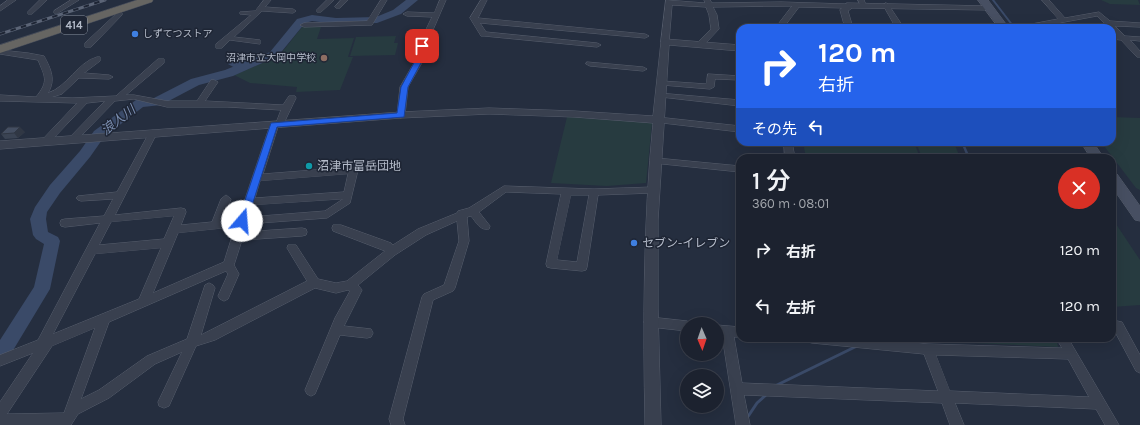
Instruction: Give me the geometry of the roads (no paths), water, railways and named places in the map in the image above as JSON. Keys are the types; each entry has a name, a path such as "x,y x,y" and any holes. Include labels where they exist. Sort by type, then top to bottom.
{"highway":[{"name":"414","path":"0,50 148,0"}],"main road":[{"path":"986,4 1001,24"},
{"path":"1116,183 1140,216"}],"street":[{"path":"0,9 13,0"},
{"path":"30,13 44,0"},
{"path":"56,12 76,0"},
{"path":"219,46 259,11 268,0"},
{"path":"319,11 331,0"},
{"path":"338,7 346,0"},
{"path":"304,25 369,23 384,0"},
{"path":"401,115 404,87 419,61 422,46 442,0"},
{"path":"484,0 474,18 484,34 596,45"},
{"path":"1045,0 1063,20"},
{"path":"654,425 650,322 653,190 656,160 657,120 669,1 707,3 781,2 847,6 862,2 887,4 986,4"},
{"path":"699,46 715,29 713,15 707,3"},
{"path":"783,24 800,3"},
{"path":"887,4 898,24"},
{"path":"847,6 844,10 847,24"},
{"path":"88,45 120,14 117,10"},
{"path":"242,13 293,10"},
{"path":"407,14 436,15"},
{"path":"1042,24 1099,14 1108,23 1140,24"},
{"path":"475,20 645,36"},
{"path":"225,31 236,31"},
{"path":"1116,31 1140,55"},
{"path":"228,38 257,42"},
{"path":"1116,38 1140,38"},
{"path":"665,42 699,46 736,48"},
{"path":"0,50 41,58 50,80 48,90 40,98"},
{"path":"40,98 59,92 97,59"},
{"path":"72,139 116,98 160,61"},
{"path":"590,64 643,69"},
{"path":"77,75 109,77"},
{"path":"661,89 710,87 711,76 736,78"},
{"path":"198,105 214,82"},
{"path":"661,89 736,102"},
{"path":"0,98 85,100 134,97 158,102 198,105 227,104 286,108"},
{"path":"0,361 104,319 228,265 256,178 276,125 292,98"},
{"path":"45,142 85,100"},
{"path":"0,145 401,115 489,111 519,111 657,120 736,129"},
{"path":"0,413 45,342 153,133"},
{"path":"656,160 736,169"},
{"path":"174,229 327,214 347,201 353,170 256,178"},
{"path":"0,420 68,418 151,360 211,336 314,283 336,288 350,285 392,251 422,232 468,213 504,189 594,192 653,190"},
{"path":"567,191 551,264 582,267 594,192"},
{"path":"81,198 120,195"},
{"path":"248,202 348,195"},
{"path":"216,225 226,199"},
{"path":"65,222 181,212 144,301"},
{"path":"468,213 484,226"},
{"path":"398,425 396,419 428,297 449,288 464,241 468,213"},
{"path":"338,228 387,246 392,251"},
{"path":"237,236 302,232"},
{"path":"92,250 168,243"},
{"path":"292,248 314,283"},
{"path":"224,296 234,274 228,265"},
{"path":"311,390 336,330 356,290 350,285"},
{"path":"164,402 192,343 209,288"},
{"path":"68,418 104,319"},
{"path":"650,322 680,325"},
{"path":"1116,326 1118,326 1140,367"},
{"path":"336,330 367,333"},
{"path":"724,330 736,332"},
{"path":"724,337 738,389 743,425"},
{"path":"858,342 928,349 1071,354"},
{"path":"1064,342 1112,425"},
{"path":"928,349 957,425"},
{"path":"738,389 1099,403"}],"water":[{"path":"249,53 255,57 235,68 228,64"}],"waterway":[{"name":"浪人川","path":"0,354 42,289 52,241 41,235 38,219 40,211 55,189 85,154 99,134 140,103 157,102 195,82 229,73 274,54 301,21 312,18 336,21 377,20 397,12 413,0"},
{"path":"993,0 1011,24"},
{"path":"964,146 967,154"},
{"path":"775,386 857,346"},
{"path":"747,418 757,403 767,394"}],"railway":[{"path":"0,34 105,0"}],"place":[{"name":"しずてつストア","path":"135,34"},
{"name":"沼津市立大岡中学校","path":"324,58"},
{"name":"沼津市富岳団地","path":"309,166"},
{"name":"セブン-イレブン","path":"634,243"}]}
